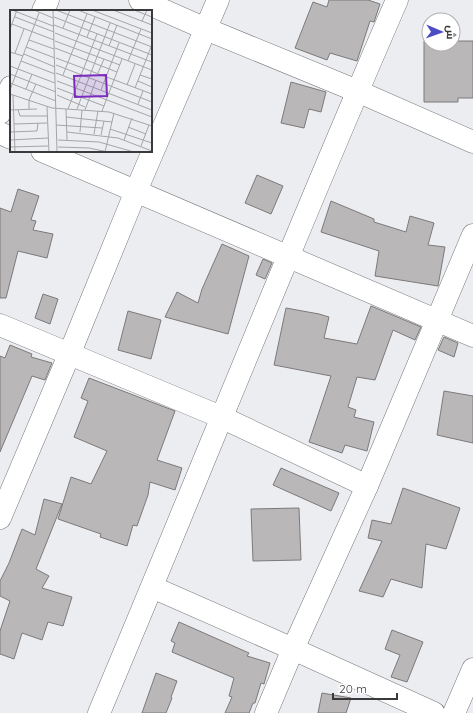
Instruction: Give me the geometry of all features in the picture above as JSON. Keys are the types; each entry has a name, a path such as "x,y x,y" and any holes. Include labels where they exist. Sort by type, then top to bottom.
{"street":[{"path":"44,10 48,0"},
{"path":"140,0 206,30 357,91 473,142"},
{"path":"0,518 218,0"},
{"path":"99,713 288,256 396,0"},
{"path":"0,113 10,89"},
{"path":"0,133 10,138"},
{"path":"44,152 473,336"},
{"path":"266,713 293,649 367,486 473,235"},
{"path":"0,325 221,418 367,486"},
{"path":"152,587 434,713"},
{"path":"454,713 473,669"}],"building":[{"path":"329,0 368,0 380,4 374,22 370,21 357,61 330,53 327,60 295,48 313,2 327,7"},
{"path":"461,41 473,41 473,98 458,98 458,102 424,102 424,52 461,52"},
{"path":"291,82 326,92 321,112 309,109 304,128 281,123"},
{"path":"257,175 283,186 271,214 245,203"},
{"path":"18,189 39,196 31,220 36,221 33,230 53,234 47,258 18,251 6,298 0,298 0,208 11,212"},
{"path":"331,201 374,219 374,222 406,232 410,216 434,223 428,245 445,247 438,286 375,276 379,251 321,232"},
{"path":"222,244 249,256 228,334 165,317 177,292 198,303 202,289"},
{"path":"263,259 272,263 265,279 256,275"},
{"path":"43,294 58,299 50,324 35,318"},
{"path":"371,306 421,327 415,340 393,330 375,380 357,377 348,407 356,410 354,417 374,422 367,451 345,445 342,453 309,442 331,376 274,365 286,308 329,317 324,338 357,344"},
{"path":"128,311 161,320 151,359 118,350"},
{"path":"444,337 458,343 454,357 438,350"},
{"path":"10,345 32,354 31,357 52,363 45,380 32,376 0,452 0,356 5,358"},
{"path":"89,378 175,411 157,460 182,468 175,490 150,482 148,495 137,526 133,525 127,546 100,537 101,534 58,519 71,477 91,484 107,451 74,437 88,401 81,398"},
{"path":"444,391 473,396 473,443 437,435"},
{"path":"281,468 339,493 331,511 273,485"},
{"path":"403,488 460,508 446,549 426,544 422,588 391,579 383,597 359,591 382,541 368,538 372,520 391,524"},
{"path":"44,499 62,504 36,569 49,576 42,588 72,597 63,626 48,622 42,640 22,633 14,659 0,654 0,631 10,601 0,596 0,581 9,563 22,529 35,535"},
{"path":"299,508 301,560 253,561 251,509"},
{"path":"179,622 249,653 247,656 270,663 264,684 261,683 255,703 253,703 249,713 225,713 232,697 229,696 234,678 172,652 175,643 171,641"},
{"path":"392,630 423,642 407,682 391,677 400,655 385,649"},
{"path":"156,673 177,681 171,697 172,698 166,713 142,713"},
{"path":"322,693 351,698 346,713 318,713"}]}
